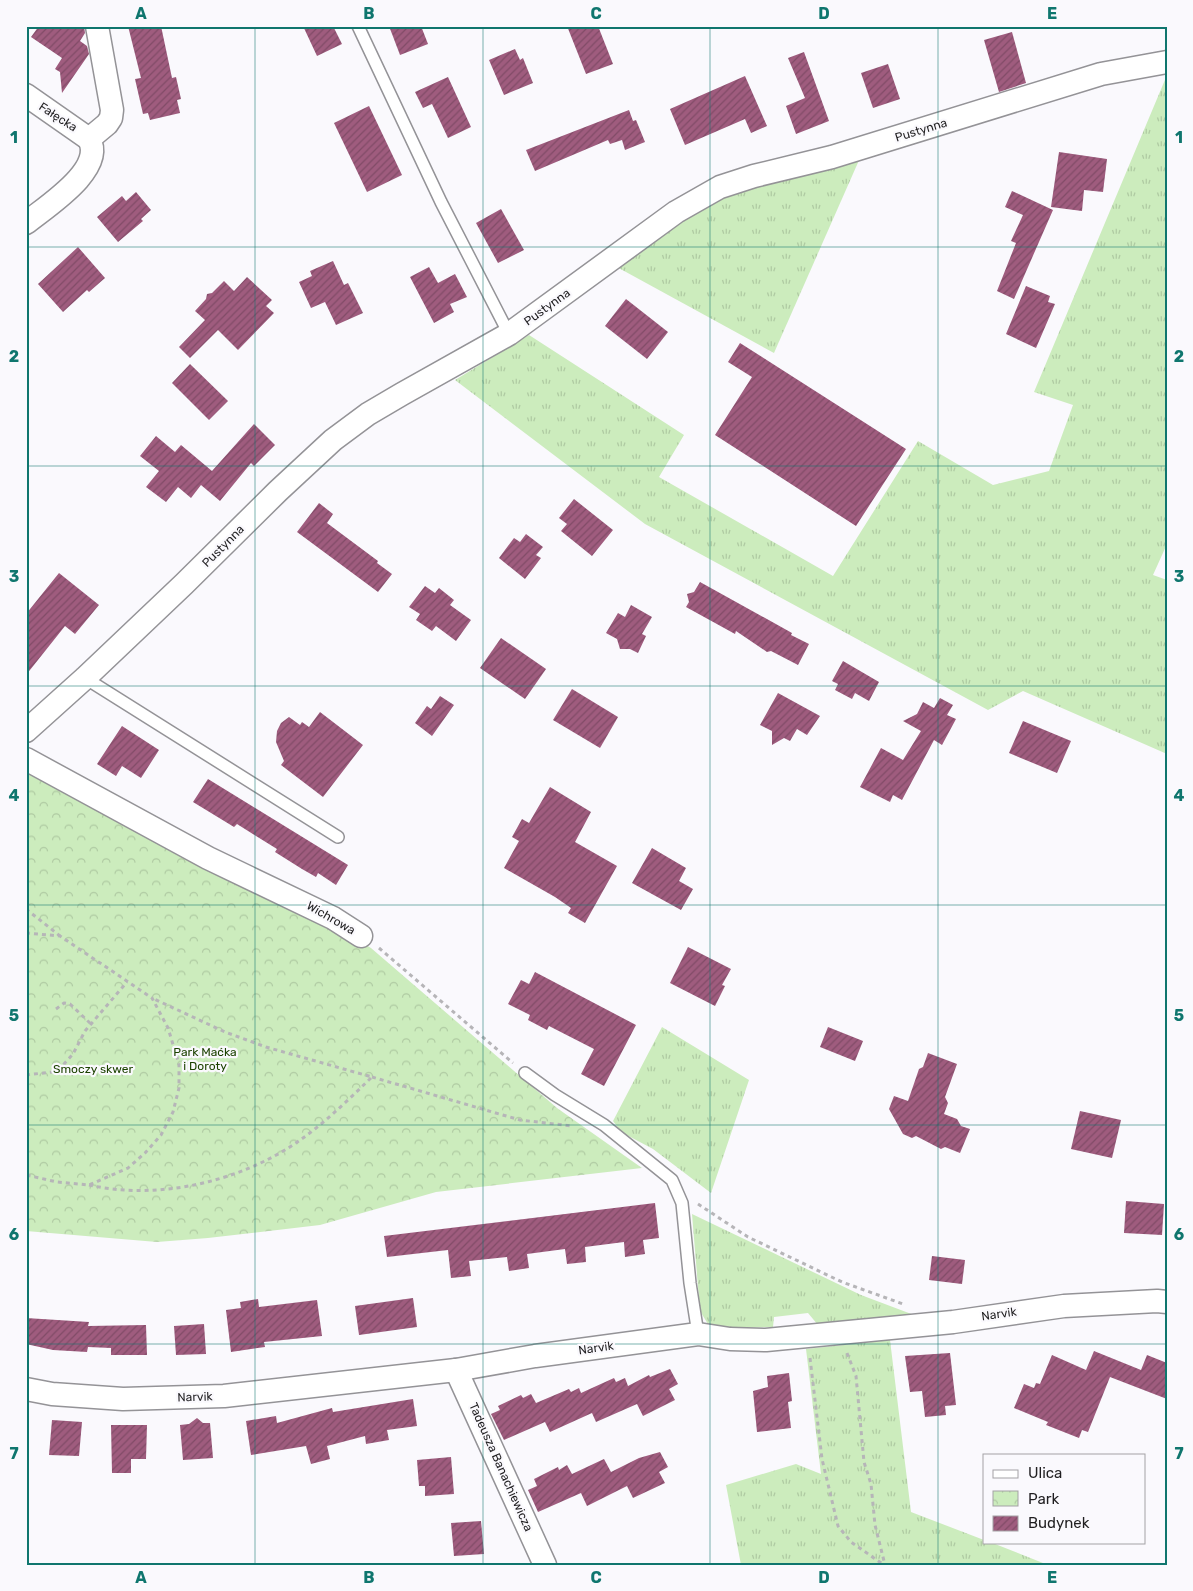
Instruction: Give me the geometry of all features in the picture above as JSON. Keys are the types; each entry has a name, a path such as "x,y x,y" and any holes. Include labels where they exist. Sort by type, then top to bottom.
{"street":[{"path":"26,223 87,170 93,155 90,139 107,124 112,110 97,26"},
{"name":"Pustynna","path":"26,732 184,584 278,490 333,440 368,414 508,334 660,222 720,188 907,134 1100,74 1167,62"},
{"name":"Fałęcka","path":"26,95 90,139"},
{"name":"Wichrowa","path":"26,759 208,858 333,918 361,936"},
{"name":"Narvik","path":"26,1389 52,1394 123,1399 224,1396 456,1370 536,1356 698,1334 730,1339 766,1340 953,1322 1064,1306 1167,1302"},
{"name":"Tadeusza Banachiewicza","path":"456,1370 545,1565"}],"lane":[{"path":"358,26 441,202 508,334"},
{"path":"85,678 338,837"},
{"path":"524,1073 555,1095 604,1125 672,1180 679,1192 698,1334"}],"path":[{"path":"26,909 60,936 152,998 188,1016 258,1044 520,1120 594,1128 604,1125"},
{"path":"26,933 60,936"},
{"name":"Wichrowa","path":"361,936 391,956 524,1073"},
{"path":"26,1075 52,1072 63,1065 73,1054 85,1031 127,982"},
{"path":"89,1185 128,1168 161,1135 173,1112 179,1088 179,1064 168,1028 152,998"},
{"path":"56,1009 64,1003 70,1004 91,1024"},
{"path":"26,1175 110,1190 140,1192 190,1186 229,1175 272,1158 304,1138 372,1077"},
{"path":"679,1192 748,1237 842,1282 906,1305"},
{"path":"846,1351 856,1376 864,1462 871,1484 875,1525 884,1565"},
{"path":"810,1356 822,1460 838,1526 850,1542 884,1565"}],"green space":[{"path":"1167,75 1167,544 1153,575 1167,580 1167,754 1023,691 988,710 645,524 455,380 529,335 684,435 659,477 833,576 918,441 993,485 1049,471 1073,405 1034,392"},
{"path":"860,158 774,353 615,266 668,229 732,193"},
{"name":"Park Maćka i Doroty","path":"26,768 304,907 371,948 557,1108 642,1168 436,1192 320,1225 208,1238 157,1242 26,1231"},
{"path":"662,1027 749,1080 711,1193 653,1149 621,1132 613,1121"},
{"path":"692,1214 861,1295 922,1318 818,1325 808,1313 774,1317 773,1327 711,1329 700,1311"},
{"path":"890,1340 911,1512 983,1540 983,1544 995,1544 1048,1565 741,1565 726,1485 796,1464 821,1474 806,1349"}],"building":[{"path":"39,26 84,26 85,33 80,41 87,46 89,54 62,93 60,72 55,69 62,58 31,37"},
{"path":"128,26 161,26 172,78 176,77 181,99 177,100 180,113 150,120 148,113 143,114 135,79 141,78"},
{"path":"303,26 333,26 342,44 317,56"},
{"path":"389,26 421,26 428,44 400,55"},
{"path":"567,26 598,26 613,64 586,74"},
{"path":"1012,32 1026,83 999,92 984,40"},
{"path":"515,49 520,60 523,58 533,83 504,95 489,60"},
{"path":"804,52 829,121 796,134 786,106 805,98 788,58"},
{"path":"888,64 900,99 873,108 861,73"},
{"path":"745,76 767,126 751,133 745,119 685,145 670,109"},
{"path":"448,77 471,127 448,138 432,104 423,108 415,92"},
{"path":"369,106 402,175 367,192 334,123"},
{"path":"629,110 633,121 636,120 645,142 625,150 622,140 610,144 608,140 535,171 526,150"},
{"path":"1059,152 1107,159 1103,192 1084,190 1082,211 1051,207"},
{"path":"1012,191 1053,210 1014,299 997,291 1016,243 1011,241 1023,215 1005,207"},
{"path":"136,192 151,210 141,219 143,221 118,242 97,217 122,196 126,201"},
{"path":"501,209 524,250 498,263 476,223"},
{"path":"78,247 105,278 89,292 87,290 63,312 38,284"},
{"path":"333,261 344,285 348,283 363,313 336,325 325,302 311,308 299,282 312,276 310,271"},
{"path":"429,267 438,283 455,274 467,297 450,304 454,312 434,323 410,277"},
{"path":"247,277 272,300 266,306 274,313 238,350 218,330 190,358 179,347 205,320 195,311 206,299 207,294 212,293 224,281 234,291"},
{"path":"1026,286 1050,296 1048,302 1055,304 1036,348 1006,334"},
{"path":"626,299 668,332 647,359 605,326"},
{"path":"740,343 906,449 856,526 715,435 752,377 728,362"},
{"path":"190,364 228,401 209,420 172,383"},
{"path":"254,424 275,445 254,466 251,463 220,501 201,485 191,498 178,487 166,502 146,487 159,471 140,456 156,436 175,452 181,445 212,471"},
{"path":"574,499 613,530 592,556 561,531 567,524 559,518"},
{"path":"319,503 333,514 327,523 378,561 377,563 392,574 378,592 297,532"},
{"path":"526,534 543,547 536,555 541,558 525,579 499,558 514,538 520,542"},
{"path":"59,573 99,605 75,634 65,626 26,675 26,614"},
{"path":"700,582 809,644 798,665 771,651 767,652 736,631 735,634 686,607 689,602 687,594 694,592"},
{"path":"425,586 435,593 439,588 454,600 450,605 471,620 456,641 436,626 432,631 416,620 420,614 409,607"},
{"path":"631,605 652,617 642,634 646,636 638,653 630,649 620,649 617,639 606,633 618,613 625,617"},
{"path":"501,638 546,669 525,699 480,668"},
{"path":"843,661 879,682 869,701 855,693 852,699 835,690 838,684 832,681"},
{"path":"572,689 618,717 600,748 553,720"},
{"path":"778,693 820,716 807,735 797,729 790,741 784,738 772,745 772,731 760,725"},
{"path":"440,696 454,705 432,736 415,723 427,706 431,709"},
{"path":"940,698 953,705 947,715 956,719 942,745 934,740 902,800 893,795 890,802 860,787 881,748 903,760 921,731 903,721 917,714 923,702 934,708"},
{"path":"320,712 363,745 323,797 281,765 284,761 276,742 277,731 281,723 289,717 300,725 302,722 309,727"},
{"path":"1023,721 1071,741 1057,773 1009,753"},
{"path":"122,726 159,750 141,778 122,766 116,776 97,764"},
{"path":"208,779 348,865 336,885 318,873 316,877 302,869 275,852 277,849 237,824 234,827 193,802"},
{"path":"550,787 591,812 575,842 617,866 585,923 568,913 571,908 555,897 504,868 519,841 512,837 522,819 529,823"},
{"path":"652,848 686,868 679,881 693,889 681,910 632,883"},
{"path":"688,947 731,969 722,985 725,986 715,1006 670,983"},
{"path":"535,972 636,1025 604,1086 581,1074 594,1049 549,1026 547,1030 528,1020 530,1015 508,1004 521,980 529,984"},
{"path":"828,1027 863,1041 855,1061 820,1047"},
{"path":"928,1053 957,1064 945,1097 948,1103 944,1114 957,1119 961,1126 970,1129 960,1153 945,1147 941,1149 916,1136 912,1138 903,1134 889,1109 894,1096 908,1101 919,1069 923,1067"},
{"path":"1080,1111 1121,1120 1112,1158 1071,1149"},
{"path":"1126,1201 1164,1204 1162,1235 1124,1233"},
{"path":"655,1203 659,1238 643,1240 645,1254 625,1257 624,1242 585,1247 586,1262 567,1264 565,1249 527,1254 529,1268 509,1271 507,1257 469,1261 471,1276 451,1278 448,1250 387,1257 384,1236"},
{"path":"932,1256 965,1260 962,1284 929,1280"},
{"path":"413,1298 417,1327 359,1335 355,1306"},
{"path":"258,1299 259,1307 317,1300 322,1336 264,1342 265,1347 231,1352 226,1310 241,1308 240,1302"},
{"path":"26,1318 89,1322 88,1326 146,1325 147,1355 111,1355 111,1348 88,1347 87,1352 53,1350 26,1344"},
{"path":"204,1324 206,1354 176,1355 174,1326"},
{"path":"1094,1351 1141,1370 1147,1355 1167,1363 1167,1399 1110,1377 1088,1432 1082,1430 1079,1438 1046,1425 1048,1422 1014,1408 1024,1384 1034,1388 1036,1383 1040,1384 1052,1355 1086,1370"},
{"path":"950,1353 956,1405 945,1406 946,1415 925,1417 922,1391 910,1392 905,1356"},
{"path":"670,1369 678,1384 669,1389 675,1400 643,1416 637,1404 596,1422 592,1413 550,1432 545,1422 504,1440 491,1414 500,1410 498,1406 521,1395 523,1398 531,1394 536,1403 569,1389 571,1392 579,1388 581,1393 614,1378 616,1382 625,1378 628,1386 649,1375 650,1377"},
{"path":"789,1373 792,1401 788,1402 791,1428 757,1432 753,1391 768,1387 767,1376"},
{"path":"413,1399 417,1426 387,1430 389,1440 366,1444 365,1436 327,1446 330,1459 311,1464 306,1446 251,1455 246,1421 276,1416 277,1423 332,1408 333,1412"},
{"path":"197,1418 203,1423 210,1423 213,1458 183,1460 180,1425 189,1424"},
{"path":"52,1420 82,1422 79,1456 49,1455"},
{"path":"111,1425 147,1425 146,1459 131,1459 131,1473 112,1473"},
{"path":"660,1452 668,1467 659,1472 665,1483 633,1498 627,1486 587,1506 581,1493 538,1512 528,1490 537,1486 534,1479 558,1467 559,1470 567,1465 572,1474 604,1459 611,1472 639,1458"},
{"path":"451,1457 454,1494 425,1496 425,1486 419,1486 417,1460"},
{"path":"481,1521 484,1554 454,1556 451,1523"}],"park label":[{"name":"Smoczy skwer","path":"93,1069"}]}
